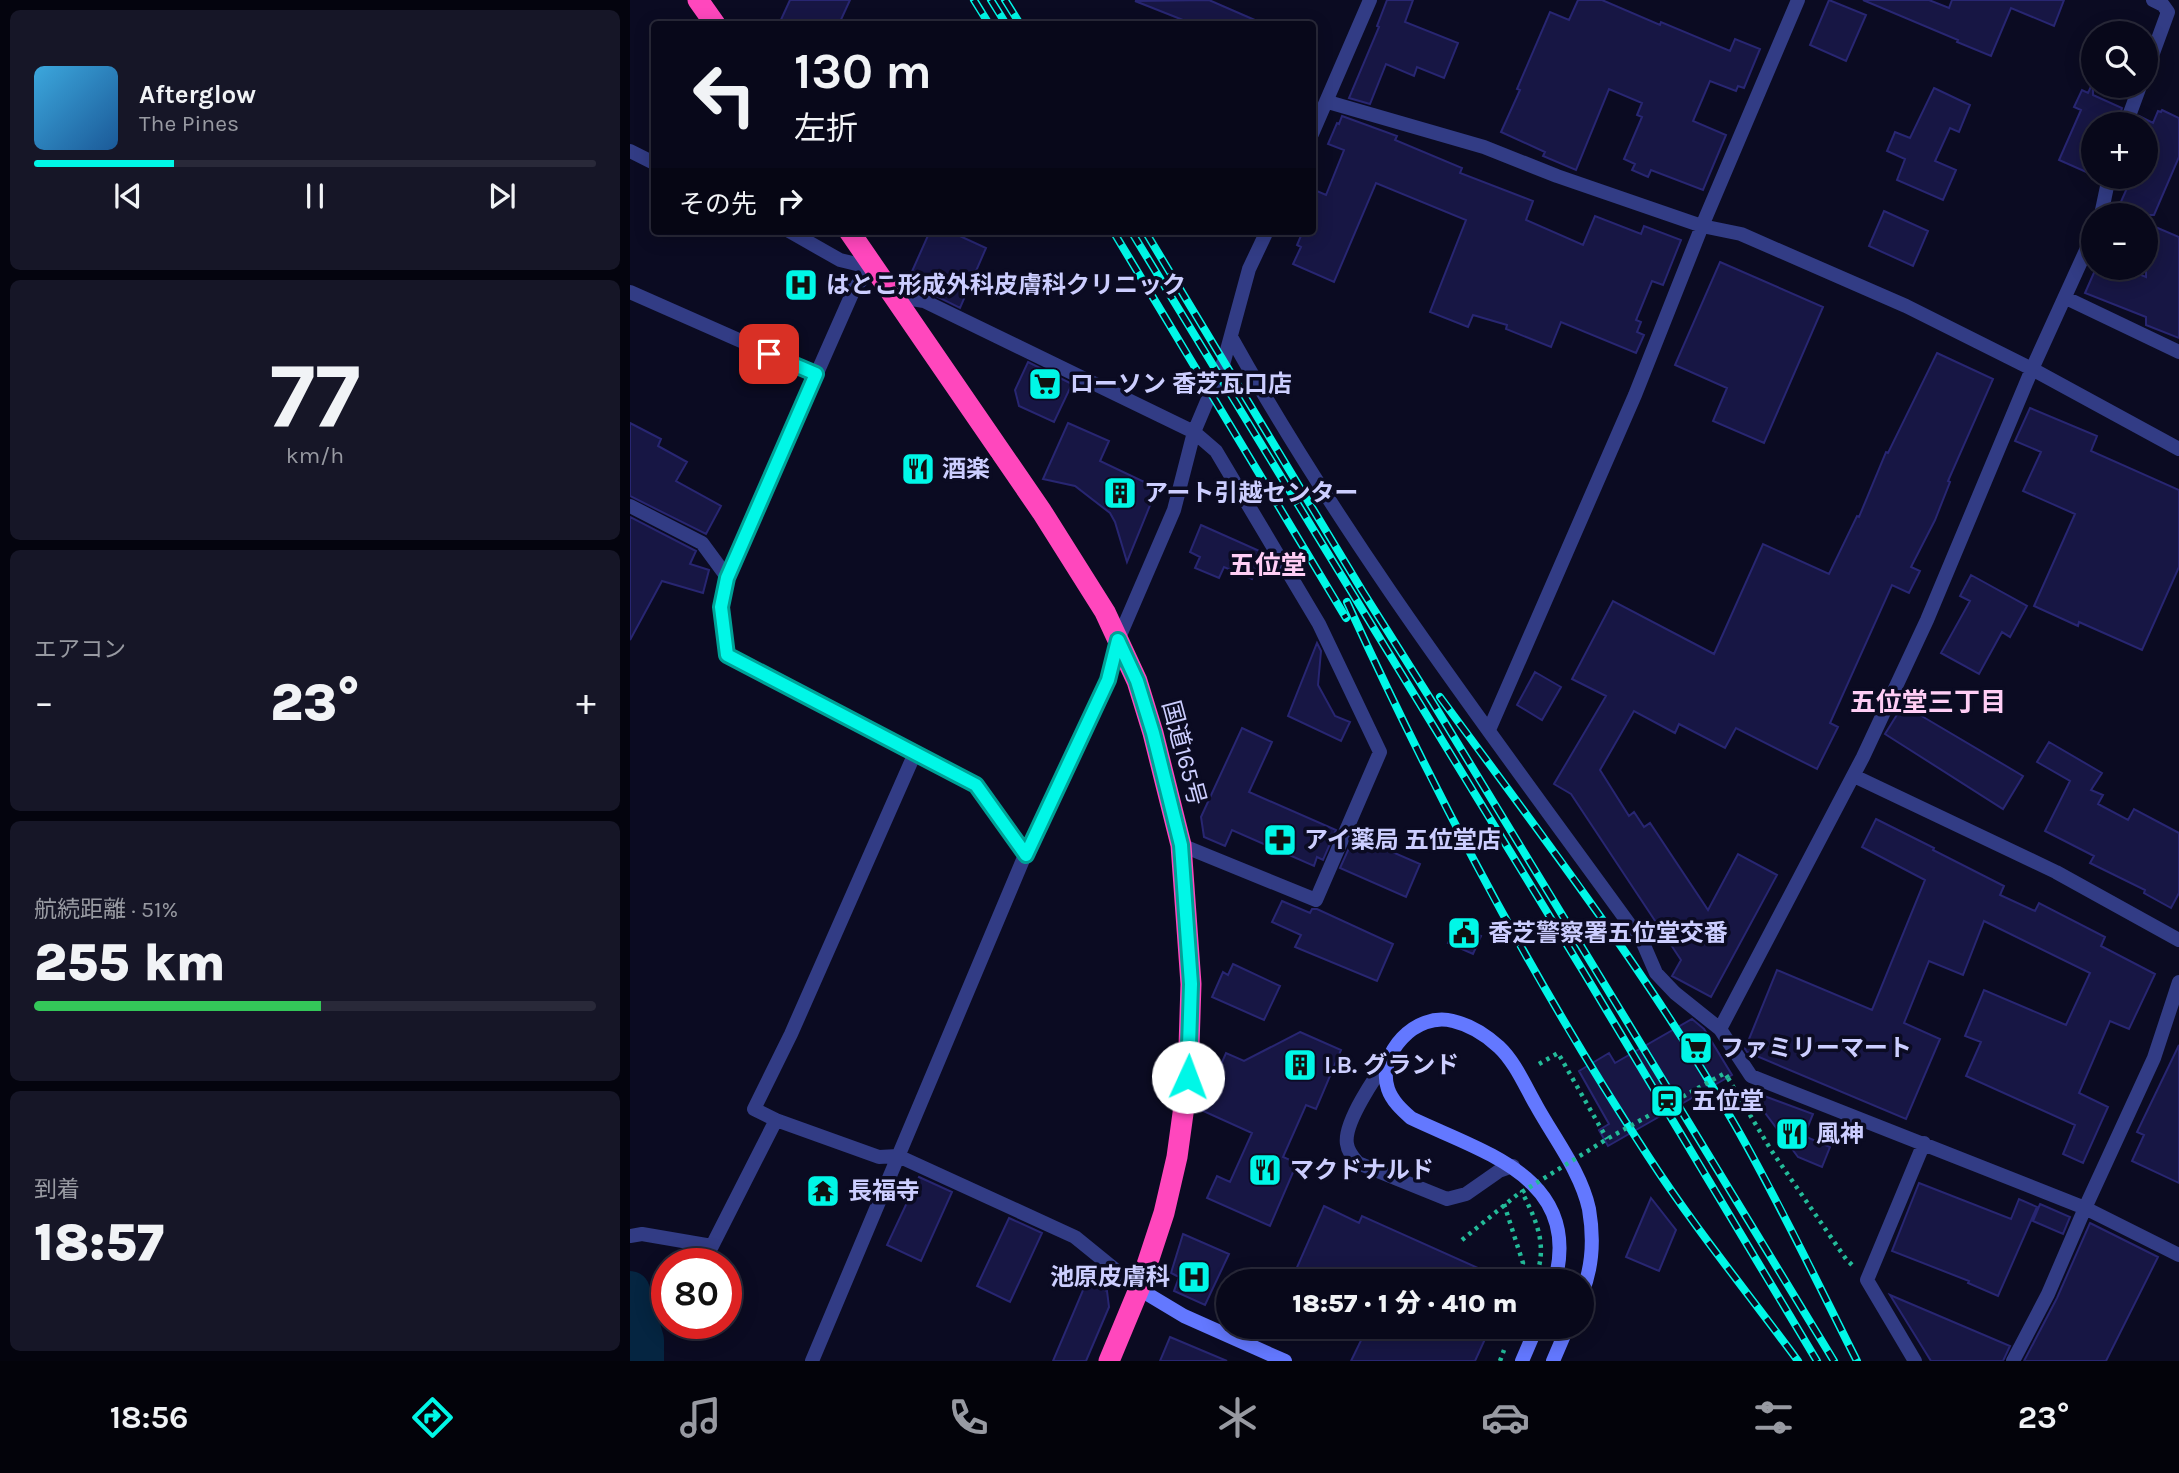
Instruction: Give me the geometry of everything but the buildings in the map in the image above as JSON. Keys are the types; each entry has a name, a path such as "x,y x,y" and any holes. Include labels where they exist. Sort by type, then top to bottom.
{"highway":[{"path":"698,0 713,21"},
{"name":"国道165号","path":"852,235 1042,512 1105,612 1137,681 1181,845 1191,984 1188,1077 1177,1157 1164,1213 1139,1289 1109,1361"}],"street":[{"path":"1316,126 1370,0"},
{"path":"1489,730 1635,395 1702,226 1798,0"},
{"path":"2153,0 2163,5 2168,12 2158,39"},
{"path":"1328,102 1484,147 1557,176 1702,226 1741,234 1906,306 2032,369 2179,449"},
{"path":"630,151 651,162"},
{"path":"796,235 840,260 873,268 855,287 727,578 721,607 727,655 976,785 1026,855"},
{"path":"812,1361 1026,855 1108,680 1118,640 1174,510 1194,432 1224,360 1249,270 1265,235"},
{"path":"1720,1029 1854,776 1927,620 2032,369 2081,263"},
{"path":"630,292 816,374"},
{"path":"893,296 924,301 1194,432 1216,451 1319,624 1380,752 1316,900 1181,845"},
{"path":"2066,298 2179,352"},
{"path":"1231,337 1256,383 1362,551 1643,943 1656,973 1675,993 1720,1029 1751,1076 2084,1208 2179,1255"},
{"path":"630,506 702,544 727,578"},
{"path":"915,753 791,1034 754,1109 879,1157 898,1156 1075,1237 1139,1289 1184,1316 1285,1361"},
{"path":"1854,776 2056,872 2179,940"},
{"path":"2013,1361 2048,1294 2084,1208 2154,1058 2179,982"},
{"path":"1513,1166 1499,1171 1466,1194 1447,1199 1358,1163 1346,1143 1348,1131 1367,1090 1400,1040 1412,1028 1432,1019 1449,1020 1467,1025 1501,1048 1580,1183 1588,1207 1592,1237 1589,1269"},
{"path":"1390,1057 1388,1088 1400,1108 1411,1118 1513,1166 1530,1178 1544,1197 1553,1216 1560,1241 1558,1269"},
{"path":"630,1236 642,1234 712,1246 776,1119"},
{"path":"1915,1361 1867,1280 1923,1143"},
{"path":"1522,1361 1531,1339"},
{"path":"1553,1361 1562,1339"}],"path":[{"path":"1539,1064 1558,1052 1607,1139"},
{"path":"1462,1240 1522,1192 1607,1139 1725,1073 1771,1150 1846,1259 1867,1280"},
{"path":"1522,1192 1538,1224 1541,1242 1538,1269"},
{"path":"1504,1204 1523,1263 1521,1269"}],"waterway":[{"path":"630,1291 644,1340 644,1361"}],"railway":[{"path":"974,0 987,21"},
{"path":"991,0 1004,21"},
{"path":"1005,0 1018,21"},
{"path":"1115,235 1346,618"},
{"path":"1133,235 1583,971 1817,1361"},
{"path":"1147,235 1834,1361"},
{"path":"1347,602 1450,815 1565,1022 1666,1182 1798,1361"},
{"path":"1440,697 1594,907 1702,1069 1767,1183 1857,1361"}],"place":[{"name":"はとこ形成外科皮膚科クリニック","path":"801,285"},
{"name":"ローソン 香芝瓦口店","path":"1045,384"},
{"name":"酒楽","path":"918,469"},
{"name":"アート引越センター","path":"1120,493"},
{"name":"アイ薬局 五位堂店","path":"1280,840"},
{"name":"香芝警察署五位堂交番","path":"1464,933"},
{"name":"ファミリーマート","path":"1696,1048"},
{"name":"I.B. グランド","path":"1300,1065"},
{"name":"五位堂","path":"1667,1101"},
{"name":"風神","path":"1792,1134"},
{"name":"マクドナルド","path":"1265,1170"},
{"name":"長福寺","path":"823,1191"},
{"name":"池原皮膚科","path":"1194,1277"}],"district":[{"name":"五位堂","path":"1268,565"},
{"name":"五位堂三丁目","path":"1928,702"}],"route":[{"path":"769,354 816,374 727,578 721,607 727,655 976,785 1026,855 1108,680 1118,640 1137,681 1153,733 1181,845 1191,984 1188,1077"}]}
